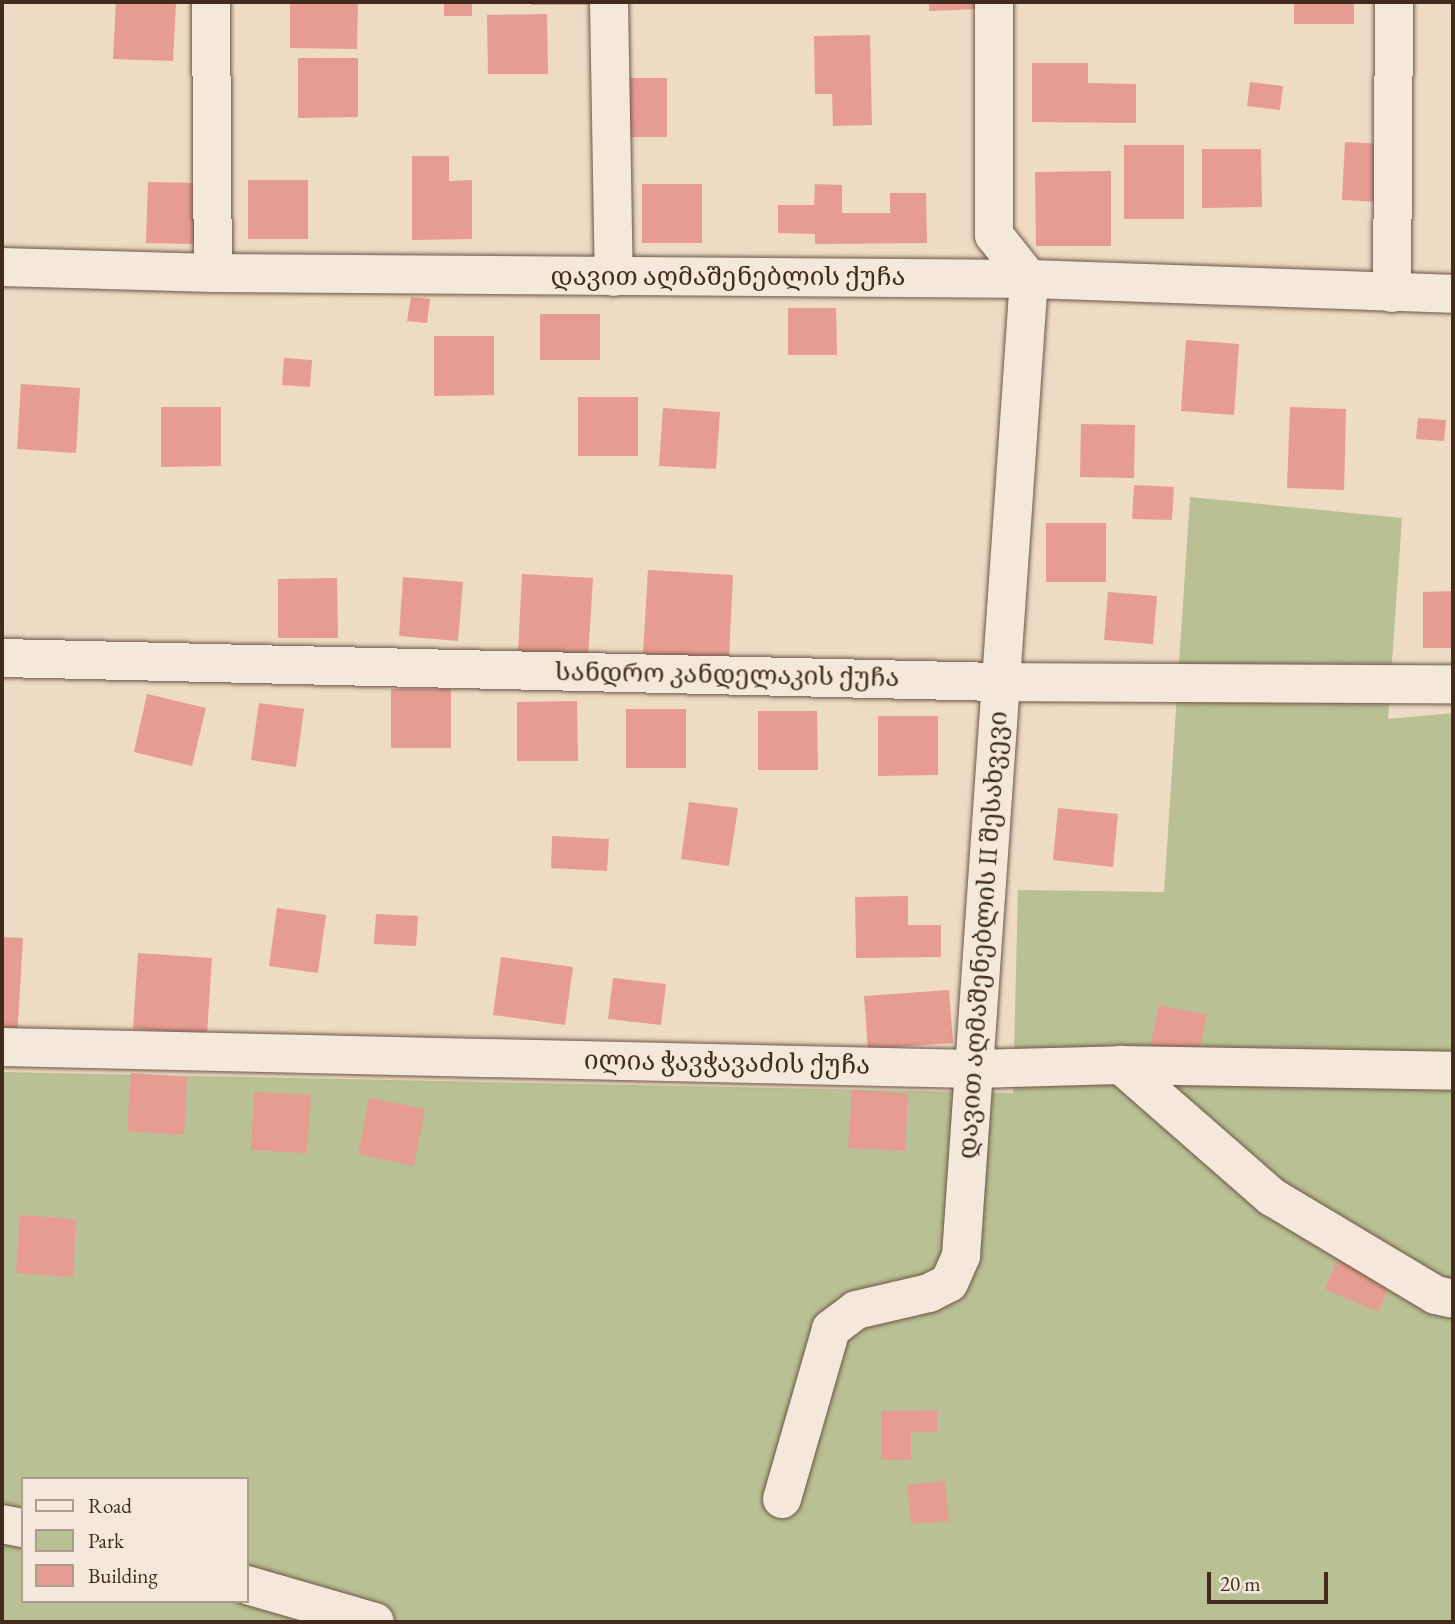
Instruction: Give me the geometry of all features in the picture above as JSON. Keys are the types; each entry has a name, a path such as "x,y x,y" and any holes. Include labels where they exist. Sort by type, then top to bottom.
{"street":[{"path":"211,2 213,274"},
{"path":"609,2 614,277"},
{"path":"994,2 994,235 1029,279"},
{"path":"1391,293 1394,2"},
{"name":"დავით აღმაშენებლის ქუჩა","path":"2,267 213,274 1029,279 1453,294"},
{"name":"დავით აღმაშენებლის II შესახვევი","path":"782,1499 831,1329 856,1310 929,1293 949,1283 961,1256 1029,279"},
{"name":"სანდრო კანდელაკის ქუჩა","path":"2,658 1000,682 1453,684"},
{"name":"ილია ჭავჭავაძის ქუჩა","path":"2,1047 973,1069 1121,1065 1453,1071"},
{"path":"1121,1065 1272,1197 1436,1295 1453,1299"},
{"path":"2,1524 21,1528"},
{"path":"248,1585 374,1622"}],"green space":[{"path":"1190,497 1402,518 1388,719 1453,713 1453,1622 2,1622 2,1072 1013,1093 1018,890 1164,892"}],"building":[{"path":"116,2 176,3 173,61 113,59"},
{"path":"290,2 358,2 357,49 290,48"},
{"path":"444,2 472,2 472,16 444,16"},
{"path":"531,2 591,2 591,5 531,5"},
{"path":"929,2 979,2 980,9 929,11"},
{"path":"1294,2 1354,2 1354,24 1294,24"},
{"path":"547,14 548,74 488,74 487,15"},
{"path":"870,35 872,125 833,126 832,94 815,94 814,36"},
{"path":"298,58 358,58 358,117 298,118"},
{"path":"1032,63 1088,63 1088,83 1136,84 1136,123 1032,122"},
{"path":"629,78 667,78 667,137 630,137"},
{"path":"1250,82 1283,86 1280,110 1247,106"},
{"path":"1345,142 1385,144 1382,202 1342,200"},
{"path":"1124,145 1184,145 1184,219 1124,219"},
{"path":"1202,149 1261,149 1262,207 1202,208"},
{"path":"412,156 449,156 449,181 472,180 472,239 412,240"},
{"path":"1111,171 1111,246 1036,246 1035,172"},
{"path":"248,180 308,180 308,239 248,239"},
{"path":"148,182 196,183 195,244 146,243"},
{"path":"642,184 702,184 702,243 642,243"},
{"path":"815,184 842,185 842,213 890,213 890,193 926,193 927,243 815,244 815,234 778,233 778,205 814,205"},
{"path":"411,297 430,299 427,323 407,321"},
{"path":"788,308 836,308 837,355 788,355"},
{"path":"540,314 600,314 600,360 540,360"},
{"path":"434,336 494,336 494,395 434,396"},
{"path":"1186,340 1239,344 1234,415 1181,411"},
{"path":"284,358 312,360 310,387 282,385"},
{"path":"21,384 80,388 76,453 17,449"},
{"path":"578,397 638,397 638,456 578,456"},
{"path":"161,407 221,407 221,466 161,467"},
{"path":"1290,407 1346,409 1344,490 1287,488"},
{"path":"663,408 720,412 716,469 659,466"},
{"path":"1418,418 1446,420 1444,441 1416,439"},
{"path":"1081,424 1135,425 1134,478 1080,477"},
{"path":"1134,485 1174,487 1172,520 1132,519"},
{"path":"1046,523 1106,523 1106,582 1046,582"},
{"path":"648,570 733,575 729,659 643,654"},
{"path":"522,574 593,578 588,657 518,653"},
{"path":"403,577 463,582 458,641 399,636"},
{"path":"337,578 338,638 278,638 278,579"},
{"path":"1453,591 1453,648 1423,648 1423,592"},
{"path":"1108,592 1157,596 1153,644 1104,640"},
{"path":"391,689 451,689 451,748 391,748"},
{"path":"147,694 206,708 192,766 134,752"},
{"path":"577,701 578,761 517,761 517,702"},
{"path":"259,703 304,709 296,767 251,760"},
{"path":"626,709 686,709 686,768 626,768"},
{"path":"758,711 817,711 818,770 758,770"},
{"path":"878,716 938,716 938,775 878,776"},
{"path":"689,802 738,808 729,866 681,859"},
{"path":"1058,808 1118,814 1113,867 1053,860"},
{"path":"552,836 609,839 607,871 551,868"},
{"path":"908,896 908,925 941,925 941,957 856,958 855,897"},
{"path":"277,908 326,915 318,973 269,966"},
{"path":"376,914 418,916 416,946 374,944"},
{"path":"2,937 23,938 17,1039 2,1039"},
{"path":"138,953 212,958 207,1034 133,1029"},
{"path":"501,957 573,967 565,1025 493,1015"},
{"path":"613,978 666,984 661,1025 608,1019"},
{"path":"949,990 953,1043 868,1049 864,996"},
{"path":"1159,1005 1207,1015 1197,1062 1149,1052"},
{"path":"131,1073 187,1077 184,1135 127,1131"},
{"path":"852,1090 908,1094 905,1151 848,1148"},
{"path":"254,1092 311,1095 307,1153 251,1150"},
{"path":"369,1098 425,1109 414,1166 358,1154"},
{"path":"20,1215 76,1219 73,1277 16,1273"},
{"path":"1341,1252 1394,1274 1378,1312 1325,1289"},
{"path":"937,1410 937,1432 911,1432 911,1460 881,1460 881,1411"},
{"path":"945,1481 949,1521 911,1524 907,1485"}]}
